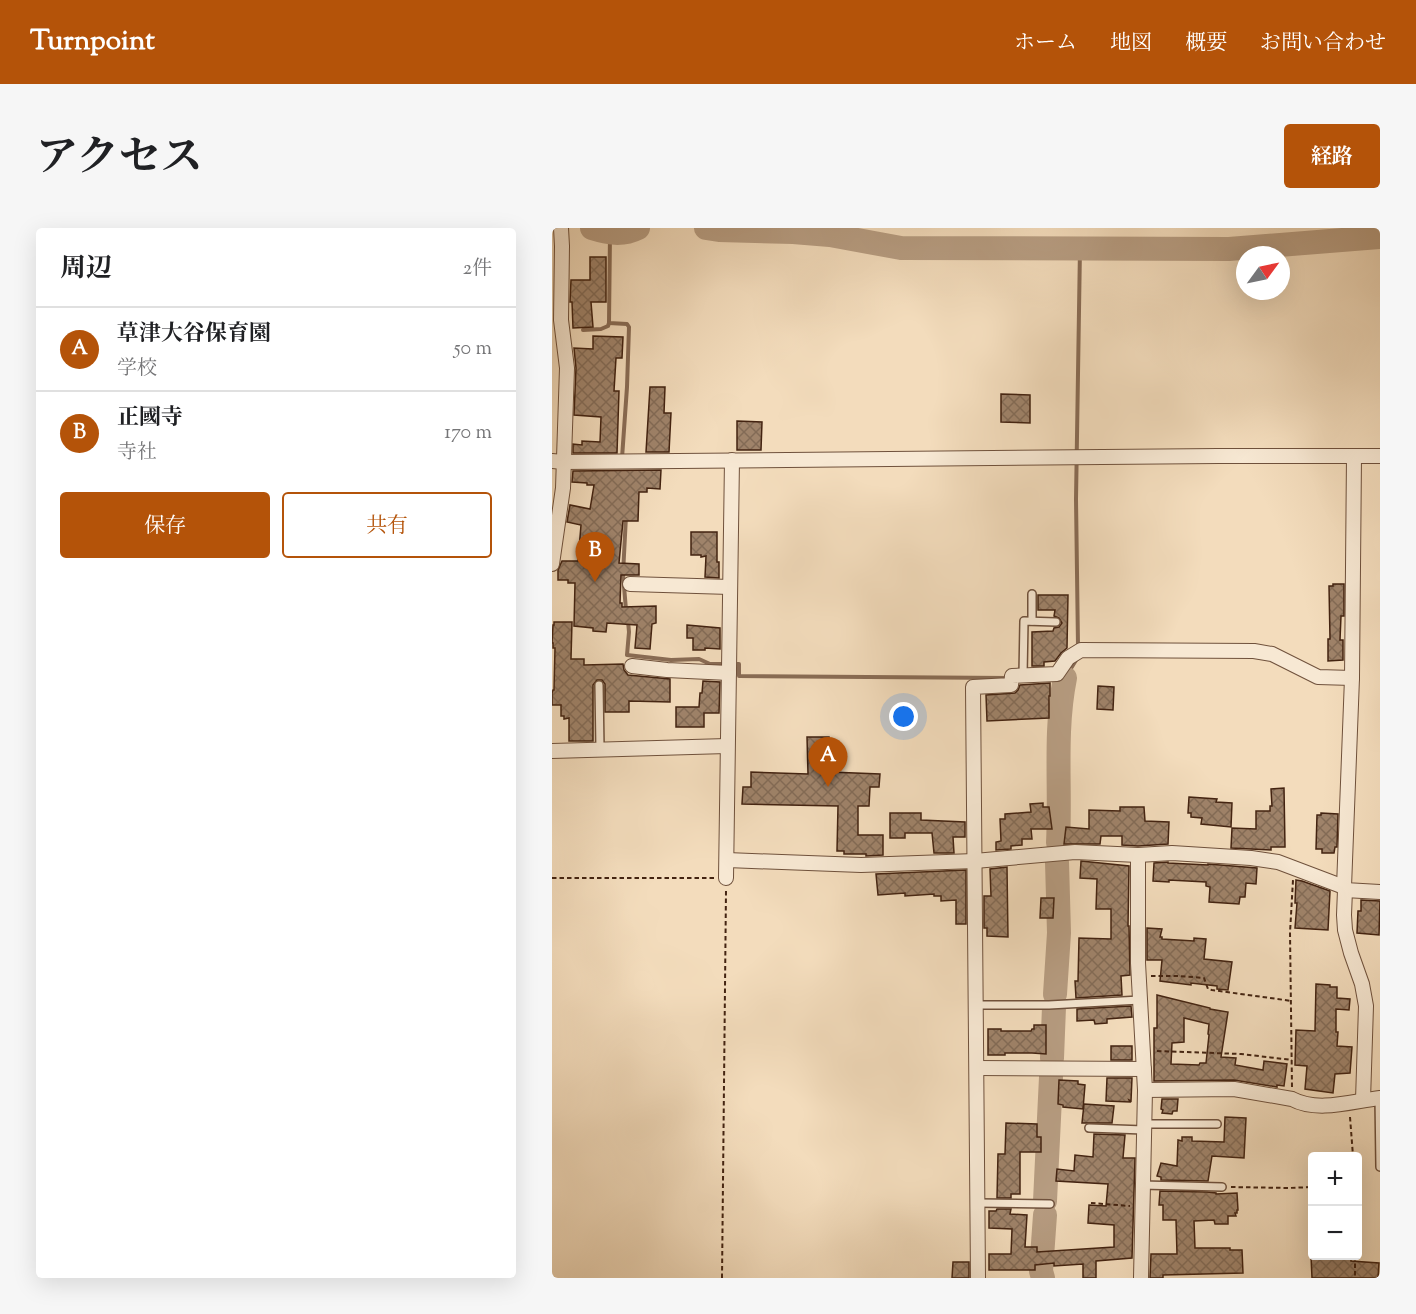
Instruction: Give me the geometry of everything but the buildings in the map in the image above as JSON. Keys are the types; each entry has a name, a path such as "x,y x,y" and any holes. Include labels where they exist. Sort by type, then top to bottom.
{"street":[{"path":"552,564 563,488 558,461 567,368 561,320 561,228"},
{"path":"1354,456 1352,678 1344,915 1345,930 1362,984 1366,1006 1356,1101"},
{"path":"558,461 1380,456"},
{"path":"726,878 732,460"},
{"path":"630,584 730,587"},
{"path":"978,1278 973,687 1011,685 1012,676 1057,674 1068,658 1081,650 1254,651 1272,654 1318,677 1352,678"},
{"path":"632,666 729,673"},
{"path":"552,751 728,746"},
{"path":"727,860 861,866 975,861 1075,852 1138,855 1173,853 1278,862 1345,889 1380,892"},
{"path":"1138,855 1137,917 1145,1090 1141,1278"},
{"path":"977,1068 1143,1062"},
{"path":"1145,1090 1234,1089 1292,1099 1300,1104 1323,1106 1379,1098"}],"lane":[{"path":"1032,594 1032,621"},
{"path":"1023,675 1024,621 1056,622"},
{"path":"598,685 600,749"},
{"path":"976,1005 1049,1005 1140,1000"},
{"path":"1379,1098 1380,1167"},
{"path":"1089,1128 1217,1124"},
{"path":"1142,1185 1222,1187"},
{"path":"978,1203 1050,1204"}],"path":[{"path":"1292,1099 1290,933 1293,868"},
{"path":"552,878 726,878 722,1278"},
{"path":"1139,977 1204,978 1208,989 1292,1001"},
{"path":"1143,1062 1150,1051 1241,1054 1292,1060"},
{"path":"1353,1152 1356,1101"},
{"path":"1222,1187 1308,1187"},
{"path":"1091,1203 1142,1206"},
{"path":"1354,1260 1355,1278"}],"waterway":[{"path":"592,228 615,233 638,228"},
{"path":"706,228 830,235 901,248 1229,249 1380,237"},
{"path":"610,234 609,323 627,324 629,327 622,458"},
{"path":"1078,646 1076,499 1080,248"},
{"path":"583,330 601,329 609,323"},
{"path":"626,516 623,574 626,610"},
{"path":"628,621 627,655 671,660 699,659 710,664 739,664 739,676 1009,678"},
{"path":"1059,678 1065,678 1078,657"},
{"path":"1058,843 1059,740 1065,678"},
{"path":"1055,994 1059,933 1057,862"},
{"path":"1052,1058 1054,1007"},
{"path":"1045,1201 1051,1077"},
{"path":"1043,1278 1041,1271 1045,1215"}],"place":[{"name":"正國寺","path":"595,582"},
{"name":"草津大谷保育園","path":"828,787"}]}
